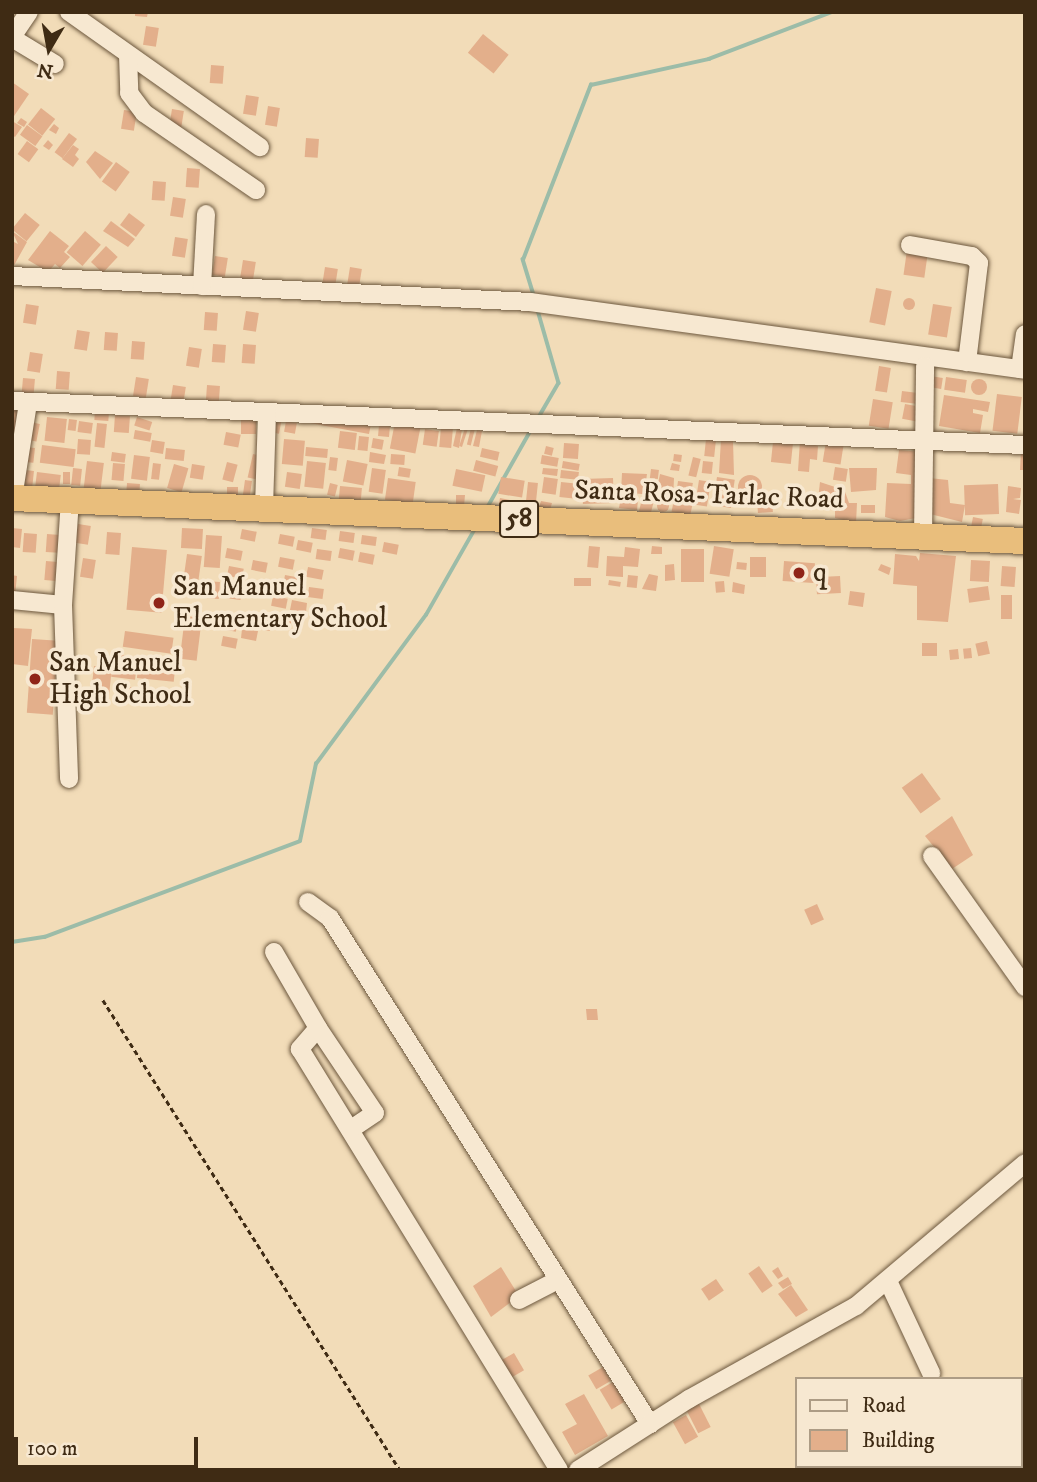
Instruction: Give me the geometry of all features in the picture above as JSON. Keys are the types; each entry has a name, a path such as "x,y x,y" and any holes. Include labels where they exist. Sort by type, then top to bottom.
{"highway":[{"name":"Santa Rosa-Tarlac Road","path":"13,498 1025,541"}],"street":[{"path":"29,12 12,38 55,64"},
{"path":"69,12 260,146"},
{"path":"128,55 129,93 144,113 257,190"},
{"path":"202,286 206,214"},
{"path":"910,244 972,256 979,263 967,362"},
{"path":"12,276 530,302 1023,370 1025,334"},
{"path":"923,536 922,442 925,366"},
{"path":"13,498 20,402 1025,445"},
{"path":"264,508 267,413"},
{"path":"69,779 63,604 70,500"},
{"path":"12,600 63,604"},
{"path":"933,856 1025,987"},
{"path":"308,902 330,918 556,1280 650,1424"},
{"path":"274,952 317,1028 375,1113 350,1130"},
{"path":"317,1028 300,1049 559,1470"},
{"path":"578,1470 650,1424 837,1319 888,1281 1025,1163"},
{"path":"519,1300 556,1280"},
{"path":"888,1281 931,1373"}],"path":[{"path":"103,1000 400,1470"}],"building":[{"path":"135,12 148,12 147,17 135,16"},
{"path":"146,26 159,28 156,47 143,45"},
{"path":"483,34 509,55 494,73 468,53"},
{"path":"211,65 224,66 223,84 210,83"},
{"path":"12,82 29,94 12,119"},
{"path":"246,95 259,97 256,116 243,114"},
{"path":"268,106 280,108 277,127 265,125"},
{"path":"41,108 55,119 42,136 28,125"},
{"path":"172,109 184,111 181,130 169,128"},
{"path":"124,110 137,112 134,131 121,129"},
{"path":"21,118 27,122 24,127 17,123"},
{"path":"12,121 22,127 15,137 12,135"},
{"path":"54,124 59,128 56,134 49,130"},
{"path":"27,125 42,136 35,146 20,135"},
{"path":"69,133 77,139 63,158 55,152"},
{"path":"306,138 319,139 318,158 305,157"},
{"path":"48,140 53,145 49,150 43,146"},
{"path":"27,141 38,149 29,162 18,154"},
{"path":"73,145 79,149 75,155 79,159 73,167 62,159"},
{"path":"95,151 113,163 100,179 86,162"},
{"path":"116,162 130,172 116,191 102,181"},
{"path":"187,168 200,169 199,188 186,187"},
{"path":"153,181 166,182 165,201 152,200"},
{"path":"173,197 186,199 183,218 170,216"},
{"path":"25,213 40,225 27,241 12,229"},
{"path":"129,213 145,225 136,237 120,225"},
{"path":"111,221 135,239 128,247 103,231"},
{"path":"12,231 27,242 12,269 12,241 18,244"},
{"path":"50,231 69,246 64,252 70,257 60,268 55,264 48,272 28,260"},
{"path":"85,231 101,245 82,266 67,252"},
{"path":"175,237 188,239 185,258 172,256"},
{"path":"106,246 118,257 103,273 91,262"},
{"path":"907,250 928,253 924,278 904,275"},
{"path":"215,256 228,258 225,277 212,275"},
{"path":"243,260 256,262 253,281 240,279"},
{"path":"325,267 338,269 335,288 322,286"},
{"path":"350,267 362,269 359,288 347,286"},
{"path":"876,288 892,291 885,325 869,322"},
{"path":"909,298 915,304 909,310 903,304"},
{"path":"26,304 39,306 36,325 23,323"},
{"path":"933,304 952,307 947,338 928,335"},
{"path":"246,311 259,313 256,332 243,330"},
{"path":"205,312 218,313 217,331 204,330"},
{"path":"77,330 90,332 87,351 74,349"},
{"path":"105,332 118,333 117,351 104,350"},
{"path":"132,341 145,342 144,360 131,359"},
{"path":"213,344 226,345 225,363 212,362"},
{"path":"243,344 256,345 255,364 242,363"},
{"path":"189,347 202,349 199,368 186,366"},
{"path":"30,352 43,354 40,373 27,371"},
{"path":"879,366 891,368 887,393 875,391"},
{"path":"57,371 70,372 69,390 56,389"},
{"path":"930,376 943,378 941,389 928,387"},
{"path":"136,377 149,379 146,398 133,396"},
{"path":"946,377 967,380 965,393 944,390"},
{"path":"23,378 35,379 33,398 21,397"},
{"path":"979,379 987,387 979,395 971,387"},
{"path":"173,385 186,387 183,406 170,404"},
{"path":"207,385 220,386 219,405 206,404"},
{"path":"902,391 918,393 917,404 901,402"},
{"path":"997,394 1022,397 1017,434 992,431"},
{"path":"944,395 990,402 988,412 973,409 973,413 983,415 980,433 939,426"},
{"path":"873,399 893,402 889,429 869,426"},
{"path":"12,404 18,404 14,439 12,438"},
{"path":"905,404 920,407 917,422 902,419"},
{"path":"95,411 109,412 108,421 94,420"},
{"path":"115,415 130,416 129,433 114,432"},
{"path":"47,417 67,419 64,443 44,441"},
{"path":"137,417 152,422 149,431 134,426"},
{"path":"272,417 282,419 279,434 269,432"},
{"path":"313,417 371,424 369,434 310,423"},
{"path":"69,419 77,420 76,431 68,430"},
{"path":"241,419 256,419 256,434 241,434"},
{"path":"79,421 93,423 91,434 77,432"},
{"path":"286,421 297,423 295,434 284,432"},
{"path":"30,422 40,424 36,442 27,440"},
{"path":"395,422 421,427 415,453 390,449"},
{"path":"97,423 107,424 104,448 94,447"},
{"path":"379,425 390,426 389,437 378,436"},
{"path":"441,427 453,428 451,448 439,447"},
{"path":"457,428 462,429 459,448 453,446"},
{"path":"465,428 468,429 462,447 459,446"},
{"path":"471,428 475,429 471,445 467,444"},
{"path":"425,429 439,431 437,447 423,445"},
{"path":"135,430 152,433 150,442 133,439"},
{"path":"477,430 482,431 479,447 473,446"},
{"path":"340,431 357,433 355,450 338,448"},
{"path":"226,432 241,435 238,448 224,445"},
{"path":"359,436 369,437 367,451 358,450"},
{"path":"373,438 384,440 382,450 371,448"},
{"path":"78,439 91,440 90,455 77,454"},
{"path":"284,439 305,441 303,466 282,464"},
{"path":"706,439 716,440 714,457 704,456"},
{"path":"152,440 165,442 163,454 150,452"},
{"path":"721,440 733,441 734,475 719,473"},
{"path":"800,440 818,446 817,460 810,459 809,472 798,471"},
{"path":"826,441 844,444 840,465 823,462"},
{"path":"773,442 793,444 791,464 771,462"},
{"path":"564,443 579,444 578,459 563,458"},
{"path":"42,445 76,449 74,467 40,463"},
{"path":"546,446 554,448 552,456 544,454"},
{"path":"26,447 35,448 33,463 24,462"},
{"path":"306,447 328,449 327,458 305,456"},
{"path":"166,448 185,450 184,461 165,459"},
{"path":"482,448 500,452 498,461 480,457"},
{"path":"899,450 922,452 916,518 900,521 885,517 887,483 911,484 911,475 896,473"},
{"path":"1021,450 1025,451 1025,470 1020,470"},
{"path":"112,452 126,454 125,463 111,461"},
{"path":"370,452 386,455 384,464 369,462"},
{"path":"253,454 262,456 256,479 248,477"},
{"path":"391,454 405,455 404,465 390,464"},
{"path":"674,454 682,455 681,462 673,461"},
{"path":"134,455 150,457 147,481 131,479"},
{"path":"542,455 559,458 557,467 540,464"},
{"path":"330,457 338,458 336,471 328,470"},
{"path":"693,457 701,459 696,477 688,475"},
{"path":"347,460 368,464 363,486 343,482"},
{"path":"476,460 498,466 495,477 473,471"},
{"path":"87,461 104,463 101,490 84,488"},
{"path":"307,461 326,463 323,489 304,487"},
{"path":"563,461 580,464 579,471 562,468"},
{"path":"703,461 713,462 712,474 702,473"},
{"path":"227,462 238,465 233,482 222,479"},
{"path":"113,463 125,464 123,481 112,480"},
{"path":"153,463 161,464 159,480 151,479"},
{"path":"672,463 680,465 679,471 670,470"},
{"path":"174,464 188,468 182,492 167,488"},
{"path":"192,464 205,466 203,480 190,478"},
{"path":"399,467 411,469 409,478 398,476"},
{"path":"835,467 848,469 846,482 833,480"},
{"path":"73,468 82,469 80,486 71,485"},
{"path":"372,468 386,470 383,494 369,492"},
{"path":"543,468 558,469 557,476 542,474"},
{"path":"849,468 877,468 876,490 851,492"},
{"path":"456,469 485,475 482,492 452,486"},
{"path":"651,469 659,470 658,479 650,478"},
{"path":"25,470 34,471 32,488 23,487"},
{"path":"561,470 579,472 578,480 560,478"},
{"path":"37,472 61,475 59,491 35,488"},
{"path":"63,472 70,472 70,484 63,484"},
{"path":"287,472 302,474 300,489 285,487"},
{"path":"622,473 647,474 646,481 655,483 652,495 621,492"},
{"path":"660,474 674,478 673,501 655,499"},
{"path":"750,475 758,479 762,487 758,495 750,499 742,495 738,487 742,479"},
{"path":"501,477 525,481 522,498 498,494"},
{"path":"544,477 558,479 556,495 542,493"},
{"path":"717,477 735,480 733,493 715,490"},
{"path":"388,478 416,482 413,504 385,500"},
{"path":"613,478 614,503 583,504 582,479"},
{"path":"929,478 948,480 950,503 965,505 962,522 930,514"},
{"path":"245,480 252,481 250,496 243,495"},
{"path":"699,480 711,482 707,507 695,505"},
{"path":"678,481 693,483 692,492 677,490"},
{"path":"528,482 538,483 536,505 526,504"},
{"path":"561,482 580,484 578,499 559,497"},
{"path":"820,482 835,487 831,510 817,508"},
{"path":"127,483 140,484 139,493 126,492"},
{"path":"330,483 338,485 335,497 327,495"},
{"path":"998,484 999,514 965,515 964,485"},
{"path":"340,486 362,488 361,501 339,499"},
{"path":"835,486 843,486 849,503 857,503 856,523 835,518"},
{"path":"1008,486 1021,488 1020,498 1013,499 1021,500 1019,514 1006,512"},
{"path":"227,487 238,487 238,495 227,495"},
{"path":"675,492 691,495 690,501 674,498"},
{"path":"713,493 733,496 731,508 711,505"},
{"path":"456,495 465,495 464,506 456,505"},
{"path":"621,497 638,500 637,510 619,508"},
{"path":"500,498 510,500 509,506 499,504"},
{"path":"642,499 654,502 650,515 639,512"},
{"path":"772,499 773,512 758,513 757,500"},
{"path":"674,500 693,504 690,516 672,512"},
{"path":"541,501 552,503 550,510 539,507"},
{"path":"658,501 668,501 668,511 658,511"},
{"path":"861,505 875,505 875,513 861,513"},
{"path":"973,517 983,519 981,530 971,528"},
{"path":"78,524 91,526 88,545 75,543"},
{"path":"12,528 22,529 20,548 12,547"},
{"path":"182,528 203,529 202,549 181,548"},
{"path":"312,528 327,530 325,540 311,538"},
{"path":"242,529 257,532 255,542 240,539"},
{"path":"340,531 355,533 353,543 339,541"},
{"path":"107,532 121,533 119,555 105,554"},
{"path":"24,533 37,534 36,553 23,552"},
{"path":"47,534 60,535 59,553 46,552"},
{"path":"280,534 295,537 293,547 278,544"},
{"path":"206,535 222,536 220,568 204,567"},
{"path":"362,535 377,537 376,546 361,544"},
{"path":"298,540 313,543 311,553 296,550"},
{"path":"384,542 399,545 397,555 382,552"},
{"path":"589,546 600,547 598,568 587,567"},
{"path":"652,546 662,547 662,554 651,554"},
{"path":"714,546 734,549 729,577 710,574"},
{"path":"132,547 167,550 161,613 127,610"},
{"path":"625,547 640,549 638,567 623,566 623,577 606,576 607,556 624,557"},
{"path":"227,548 243,551 241,561 225,558"},
{"path":"340,548 355,551 353,561 338,558"},
{"path":"317,549 332,551 330,561 316,559"},
{"path":"681,549 704,549 704,582 681,582"},
{"path":"360,552 375,555 373,565 358,562"},
{"path":"920,553 956,556 948,622 917,620 917,586 893,584 895,554 916,556 919,561"},
{"path":"187,554 202,556 198,586 183,584"},
{"path":"280,557 295,560 293,570 278,567"},
{"path":"750,557 766,557 766,577 750,577"},
{"path":"83,558 96,560 93,579 80,577"},
{"path":"253,560 268,563 266,573 251,570"},
{"path":"971,560 990,561 989,582 970,581"},
{"path":"46,561 58,562 56,581 44,580"},
{"name":"q","path":"784,561 815,563 814,583 783,581"},
{"path":"737,562 747,563 746,570 736,569"},
{"path":"674,564 675,580 665,581 665,565"},
{"path":"881,564 891,568 889,575 878,570"},
{"path":"229,566 244,569 242,579 227,576"},
{"path":"1002,566 1016,567 1015,587 1001,586"},
{"path":"308,567 324,570 322,580 306,577"},
{"path":"649,574 658,576 656,591 642,589"},
{"path":"12,575 17,576 15,595 12,594"},
{"path":"285,575 300,578 298,588 283,585"},
{"path":"628,575 638,576 637,588 627,587"},
{"path":"840,576 841,593 817,594 816,577"},
{"path":"574,578 591,578 591,586 574,586"},
{"path":"609,580 621,582 620,587 608,585"},
{"path":"205,581 220,582 219,599 204,598"},
{"path":"724,581 725,592 716,593 715,582"},
{"path":"733,582 745,585 744,594 732,592"},
{"path":"988,586 990,600 969,603 967,589"},
{"path":"309,587 324,589 322,599 308,597"},
{"path":"227,588 242,590 240,600 226,598"},
{"path":"850,591 865,593 863,607 848,605"},
{"path":"1001,595 1012,595 1012,619 1001,619"},
{"path":"273,596 288,599 286,609 271,606"},
{"path":"292,600 307,603 306,612 290,610"},
{"path":"185,616 202,618 197,661 180,659"},
{"path":"262,616 271,621 270,631 254,628 256,618"},
{"path":"277,616 292,619 290,629 275,626"},
{"path":"222,619 238,622 236,632 220,629"},
{"path":"13,628 32,629 28,666 12,664"},
{"path":"242,629 258,631 256,641 241,638"},
{"path":"125,631 174,638 171,654 123,647"},
{"path":"223,636 238,639 236,649 221,646"},
{"path":"32,639 58,641 53,715 27,713"},
{"path":"987,641 990,654 978,656 975,644"},
{"path":"922,643 937,643 937,656 922,656"},
{"path":"971,648 972,658 964,659 963,649"},
{"path":"958,649 959,659 950,660 949,650"},
{"path":"114,654 138,657 135,680 111,677"},
{"path":"139,658 176,662 174,682 137,678"},
{"path":"94,666 112,668 108,702 90,700"},
{"path":"121,685 145,690 142,705 118,700"},
{"path":"146,691 167,694 165,706 144,703"},
{"path":"922,773 941,799 921,814 902,788"},
{"path":"952,816 973,855 952,869 925,836"},
{"path":"817,904 824,920 811,925 804,910"},
{"path":"586,1009 597,1009 598,1020 587,1020"},
{"path":"759,1266 773,1286 762,1293 748,1273"},
{"path":"501,1267 519,1296 491,1317 473,1286"},
{"path":"778,1267 783,1276 778,1279 772,1271"},
{"path":"788,1277 792,1284 783,1289 778,1283"},
{"path":"716,1279 724,1291 709,1301 701,1289"},
{"path":"791,1285 808,1310 796,1317 778,1294"},
{"path":"514,1353 524,1370 505,1381 495,1364"},
{"path":"603,1367 611,1381 596,1389 588,1376"},
{"path":"616,1380 628,1400 612,1410 600,1390"},
{"path":"584,1394 608,1436 575,1455 562,1432 577,1424 565,1404"},
{"path":"698,1402 711,1427 698,1433 686,1408"},
{"path":"686,1415 698,1437 685,1444 673,1422"}],"waterway":[{"path":"534,297 523,260 591,85 709,59 832,12"},
{"path":"537,307 559,383 539,417"},
{"path":"487,508 531,430"},
{"path":"12,942 45,937 300,841 316,764 426,615 476,527"}],"place":[{"name":"q","path":"799,573"},
{"name":"San Manuel Elementary School","path":"159,603"},
{"name":"San Manuel High School","path":"35,679"}]}
